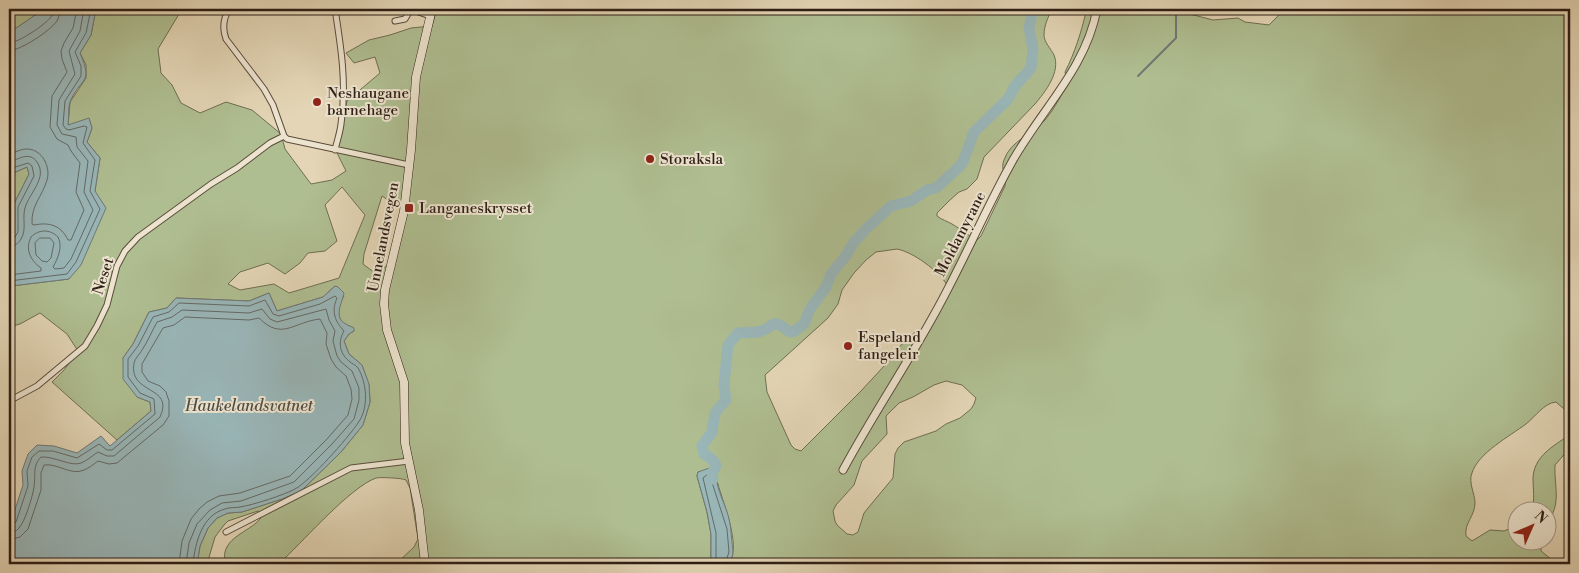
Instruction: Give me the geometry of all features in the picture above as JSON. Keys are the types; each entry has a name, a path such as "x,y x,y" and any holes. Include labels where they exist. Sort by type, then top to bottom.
{"main road":[{"name":"Unnelandsvegen","path":"425,564 419,510 405,443 404,382 387,330 384,304 385,290 404,211 410,165 416,77 432,12"}],"street":[{"path":"229,9 223,25 226,39 264,89 287,139 410,165"},
{"path":"335,9 340,36 344,81 341,125 335,150"},
{"name":"Unnelandsvegen","path":"395,21 405,19 410,9 432,12"},
{"name":"Moldamyrane","path":"844,470 870,421 935,314 1013,160 1079,61 1089,37 1097,9"},
{"name":"Neset","path":"9,401 37,386 85,346 107,305 117,266 125,251 138,237 211,184 237,168 270,142 284,136"},
{"path":"226,532 351,468 409,461"}],"green space":[{"path":"9,9 44,9 9,33"},
{"path":"96,9 182,9 158,49 161,73 172,85 181,103 200,113 226,102 252,110 281,134 285,149 311,184 332,180 346,171 335,149 347,101 380,73 375,57 354,63 346,53 369,40 411,28 432,26 437,9 1052,9 1045,25 1044,35 1046,43 1056,61 1051,81 1035,104 984,157 977,179 967,189 959,192 937,213 937,216 977,240 981,236 1005,186 1003,163 1007,153 1016,143 1045,120 1068,85 1065,72 1080,35 1086,12 1084,9 1178,9 1213,20 1238,18 1245,22 1269,25 1282,9 1570,9 1570,414 1556,402 1548,405 1481,459 1475,466 1471,477 1475,508 1466,531 1466,536 1472,541 1490,530 1506,530 1506,550 1541,550 1557,564 729,564 733,555 732,532 717,482 715,472 717,469 698,472 697,476 711,534 711,564 385,564 398,562 414,547 418,539 410,488 406,480 376,478 354,491 316,526 281,564 225,564 225,553 228,546 237,536 260,519 263,514 258,511 228,521 215,537 207,564 197,564 200,546 208,528 217,518 228,513 242,512 301,491 341,452 363,425 370,402 369,385 362,365 349,354 344,341 354,331 353,328 345,324 340,318 339,307 344,296 335,286 323,297 277,311 269,293 249,301 176,298 167,308 149,312 133,344 123,358 137,397 150,402 151,411 117,440 52,382 78,351 67,334 40,313 20,324 9,327 9,284 11,286 69,279 95,191 100,158 87,142 92,128 89,119 68,126 70,102 86,78 86,65 80,53 91,35","holes":["342,187 365,215 339,278 289,293 274,284 240,290 228,284 240,272 268,263 285,274 300,263 308,253 325,251 337,241 325,205","382,196 406,212 388,266 375,273 363,264 364,254","897,249 918,258 932,268 947,285 924,331 915,332 898,348 861,391 801,451 795,449 791,445 767,392 765,375 828,318 838,304 842,290 866,260 876,252","946,381 962,385 976,398 971,409 960,418 936,431 904,442 898,448 895,454 893,478 864,513 858,532 853,535 847,534 837,525 833,511 854,485 862,461 887,434 886,416 899,403"]},
{"path":"27,167 29,174 13,206 13,231 9,239 9,175"},
{"path":"1565,438 1569,440 1569,449 1555,465 1556,500 1534,500 1533,478 1536,465 1544,454"}],"water":[{"path":"44,9 96,9 91,35 80,53 86,76 70,102 68,125 89,118 92,128 87,142 100,158 95,191 106,208 81,265 69,279 11,286 9,284 9,239 13,231 13,206 29,174 27,167 9,175 9,33"},
{"name":"Haukelandsvatnet","path":"335,286 344,293 339,310 340,318 354,328 354,331 344,341 349,354 362,365 369,384 370,402 363,425 341,452 301,491 242,512 228,513 217,518 208,528 200,546 197,564 9,564 9,528 23,485 22,471 28,454 37,445 54,446 77,453 101,436 110,446 151,411 150,402 137,397 123,379 123,358 133,344 149,312 167,308 176,298 249,301 269,293 277,311 323,297"},
{"path":"715,466 718,467 718,486 730,525 733,553 729,564 711,564 711,534 697,476 698,472"}],"waterway":[{"path":"713,479 712,473 716,466 712,459 704,454 702,446 712,432 715,413 726,400 724,385 728,345 738,333 758,332 772,324 779,324 790,332 795,331 804,324 810,309 826,287 831,274 866,229 891,206 911,201 927,190 936,188 959,167 963,162 974,132 1008,99 1015,86 1031,68 1033,49 1029,28 1033,9"},
{"path":"1138,76 1176,38 1176,13 1171,9"}],"place":[{"name":"Neshaugane barnehage","path":"317,102"},
{"name":"Storaksla","path":"650,159"},
{"name":"Langaneskrysset","path":"409,208"},
{"name":"Espeland fangeleir","path":"848,346"}]}
